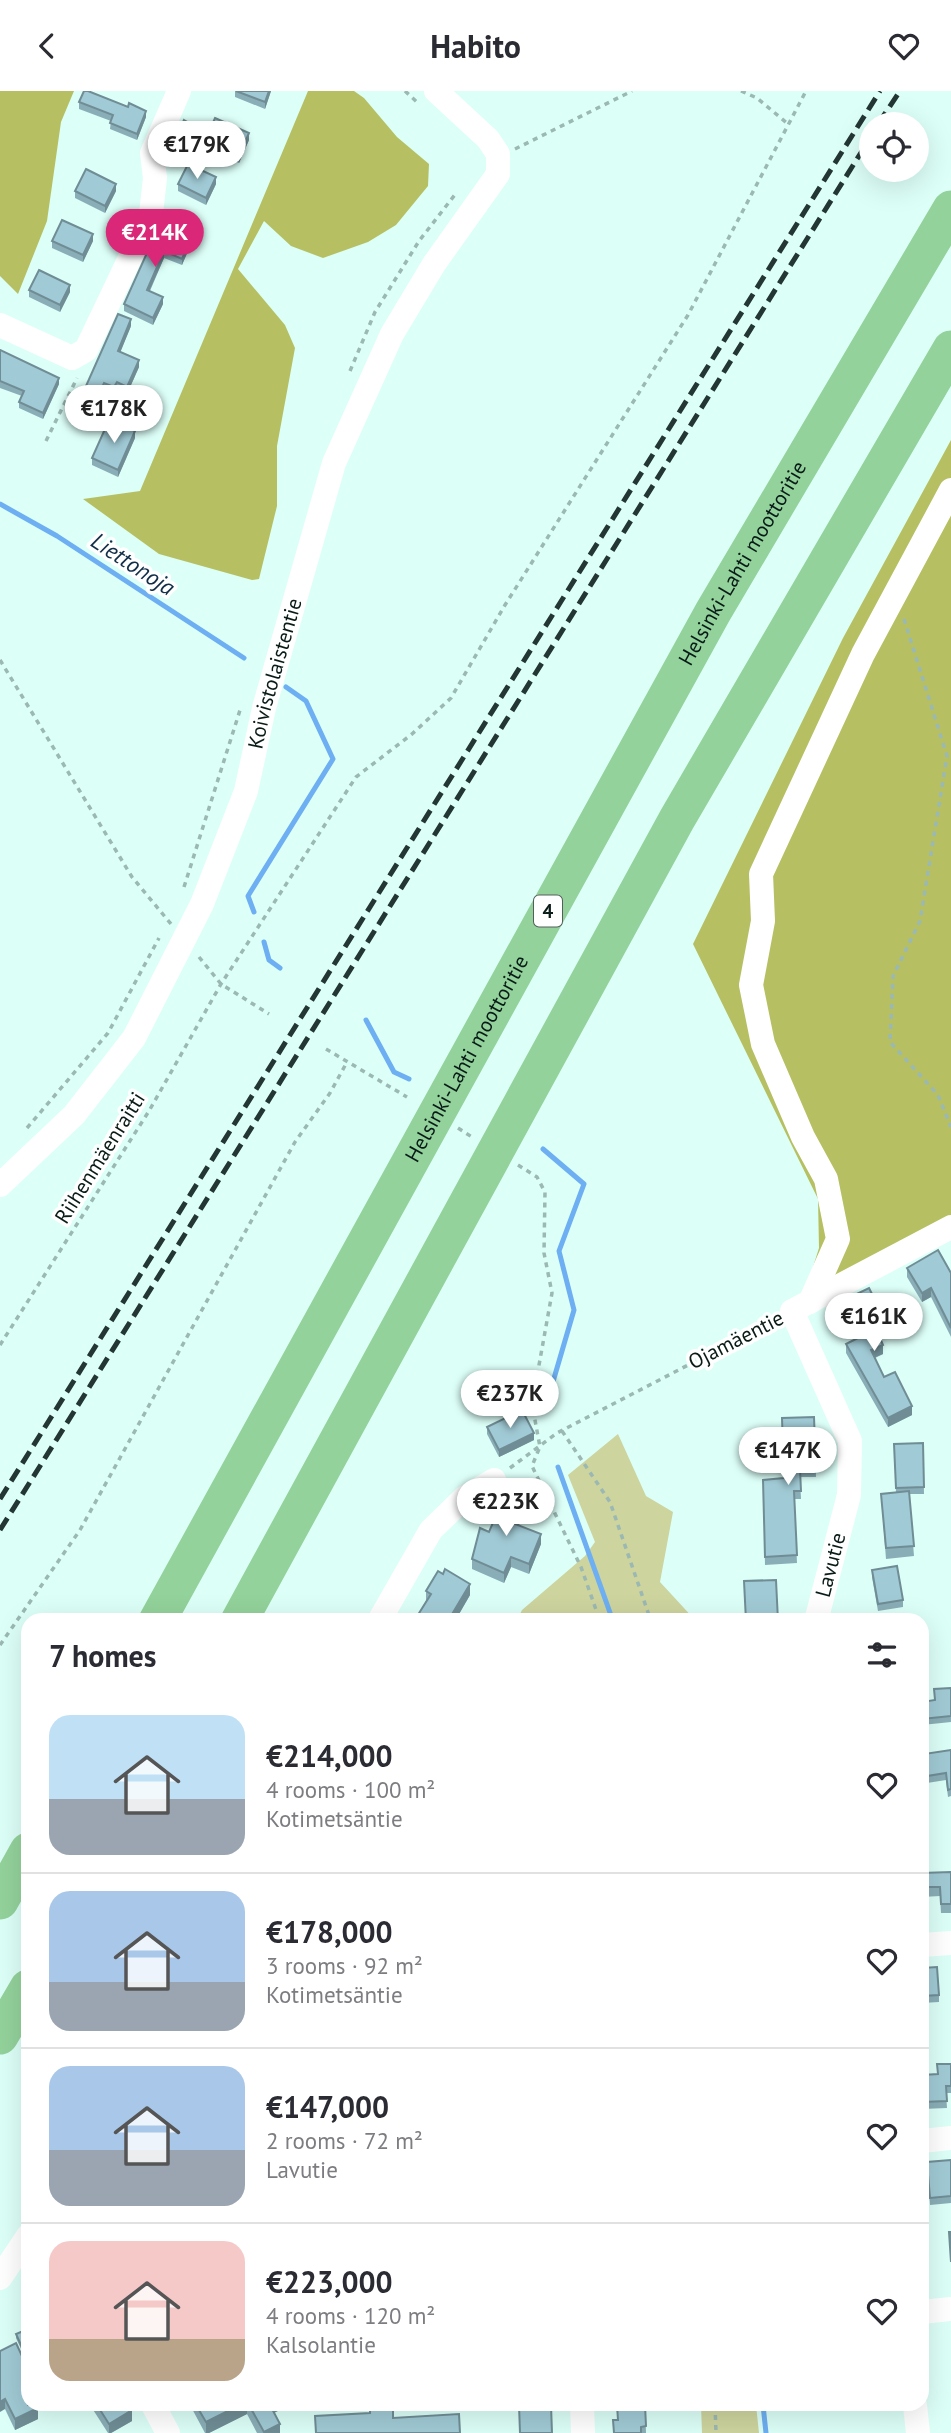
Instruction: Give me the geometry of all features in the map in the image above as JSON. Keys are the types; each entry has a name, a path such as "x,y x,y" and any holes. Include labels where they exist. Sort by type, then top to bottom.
{"highway":[{"name":"Helsinki-Lahti moottoritie","path":"161,1613 713,612 951,209"},
{"path":"243,1613 677,819 951,349"},
{"path":"0,1901 21,1864"},
{"path":"0,2036 21,2001"}],"street":[{"path":"0,325 72,358 86,350 151,214 155,178 152,153 179,91"},
{"path":"430,100 493,147"},
{"name":"Koivistolaistentie","path":"0,1185 74,1115 134,1038 202,904 246,791 264,708 334,463 392,334 434,264 498,174 493,147"},
{"path":"801,1306 838,1239 826,1179 803,1137 763,1044 751,985 763,921 761,874 863,654 951,490"},
{"name":"Ojamäentie","path":"801,1306 951,1227"},
{"name":"Lavutie","path":"801,1306 850,1441 849,1495 818,1613"},
{"path":"384,1613 431,1530 464,1498 495,1480"},
{"path":"929,1945 951,1943"},
{"path":"929,2140 951,2138"},
{"path":"0,2279 21,2246"},
{"path":"929,2311 951,2309"},
{"path":"156,2411 168,2433"},
{"path":"582,2411 583,2433"},
{"path":"916,2411 918,2433"}],"path":[{"path":"405,91 430,100"},
{"path":"493,147 526,146 632,91"},
{"path":"741,91 757,98 789,125"},
{"name":"Riihenmäenraitti","path":"0,1345 149,1111 221,984 356,777 412,734 451,698 505,605 688,315 806,91"},
{"path":"349,374 374,312 419,241 459,189"},
{"path":"46,441 78,376 76,355"},
{"path":"896,591 947,756 920,921 893,976 890,1042 938,1095 951,1127"},
{"path":"0,660 132,877 168,921"},
{"path":"181,897 243,701"},
{"path":"24,1132 108,1033 175,909"},
{"path":"221,984 269,1014"},
{"path":"326,1049 407,1097"},
{"path":"22,1613 80,1529 295,1142 330,1093 347,1062"},
{"path":"451,1124 474,1138"},
{"path":"516,1164 537,1177 545,1192 544,1253 552,1293 531,1404 540,1447 532,1466 581,1567 597,1613"},
{"name":"Ojamäentie","path":"495,1480 560,1432 801,1306"},
{"path":"560,1432 610,1502 648,1613"},
{"path":"0,1645 21,1615"},
{"path":"715,2411 716,2433"}],"green space":[{"path":"0,91 74,91 61,122 47,221 18,294 0,276"},
{"path":"308,91 354,91 364,98 397,137 429,164 428,186 396,225 368,242 323,258 291,246 264,221 238,269 285,325 295,348 277,446 277,506 259,579 252,580 159,554 83,499 140,491"},
{"path":"951,440 951,1239 805,1292 819,1248 818,1199 693,944 843,638"},
{"path":"618,1434 646,1496 673,1512 660,1582 689,1613 520,1613 585,1556 595,1542 568,1475"},
{"path":"701,2411 757,2411 759,2433 702,2433"}],"building":[{"path":"84,91 128,107 129,103 146,111 137,134 110,123 113,115 79,102"},
{"path":"236,91 269,91 265,102"},
{"path":"215,118 249,133 239,156 201,139 208,123 212,125"},
{"path":"184,120 196,127 189,142 176,136"},
{"path":"188,164 216,177 206,198 178,184"},
{"path":"86,169 116,184 105,206 75,191"},
{"path":"62,220 93,234 83,255 52,241"},
{"path":"160,224 191,238 182,259 164,251 147,290 163,297 153,318 124,304"},
{"path":"39,270 70,285 60,305 29,290"},
{"path":"118,314 131,319 118,351 139,360 127,387 117,382 114,387 104,383 100,392 86,386"},
{"path":"0,350 59,378 43,413 19,402 24,391 0,381"},
{"path":"109,420 135,431 118,470 92,458"},
{"path":"938,1250 951,1273 951,1328 931,1288 922,1293 907,1268"},
{"path":"869,1288 887,1324 876,1329 883,1345 871,1350 884,1377 895,1372 912,1406 888,1418 846,1344 860,1337 842,1301"},
{"path":"522,1410 534,1433 499,1450 487,1427"},
{"path":"814,1417 816,1469 800,1469 801,1491 794,1491 797,1555 765,1557 763,1480 784,1478 782,1418"},
{"path":"923,1443 924,1487 896,1488 894,1444"},
{"path":"909,1491 914,1546 886,1548 881,1494"},
{"path":"506,1492 525,1499 515,1524 541,1534 529,1564 511,1557 504,1573 472,1559 480,1528 489,1532"},
{"path":"897,1566 903,1600 878,1604 872,1570"},
{"path":"445,1569 470,1584 453,1613 419,1613 431,1594 426,1591 438,1571 443,1574"},
{"path":"776,1580 778,1613 746,1613 744,1581"},
{"path":"951,1688 951,1716 929,1718 929,1701 935,1700 934,1689"},
{"path":"951,1750 951,1789 948,1790 946,1773 929,1776 929,1753"},
{"path":"951,1872 951,1904 941,1904 940,1887 929,1887 929,1873"},
{"path":"937,1967 939,1995 929,1996 929,1968"},
{"path":"937,2064 951,2064 951,2086 946,2086 947,2101 929,2102 929,2075 938,2074"},
{"path":"951,2160 951,2196 930,2198 929,2162"},
{"path":"21,2332 21,2345 16,2334"},
{"path":"16,2343 21,2354 21,2411 32,2411 15,2419 5,2399 0,2402 0,2351"},
{"path":"101,2411 130,2411 109,2424"},
{"path":"200,2411 228,2411 206,2422"},
{"path":"252,2411 273,2411 280,2424 264,2432"},
{"path":"393,2411 393,2418 459,2414 460,2433 316,2433 315,2416"},
{"path":"519,2411 551,2411 552,2433 520,2433"},
{"path":"617,2411 645,2411 646,2426 641,2427 641,2433 614,2433 613,2420 618,2420"}],"waterway":[{"name":"Liettonoja","path":"0,504 57,536 244,658"},
{"name":"Liettonoja","path":"254,912 248,896 333,759 306,701 286,687"},
{"name":"Liettonoja","path":"264,942 269,960 280,968"},
{"name":"Liettonoja","path":"366,1020 394,1072 409,1079"},
{"name":"Liettonoja","path":"543,1149 584,1184 559,1251 574,1310 545,1409"},
{"name":"Liettonoja","path":"558,1467 610,1613"},
{"name":"Liettonoja","path":"764,2411 766,2433"}],"railway":[{"path":"0,1499 880,91"},
{"path":"886,112 900,91"},
{"path":"0,1530 859,156"}]}
